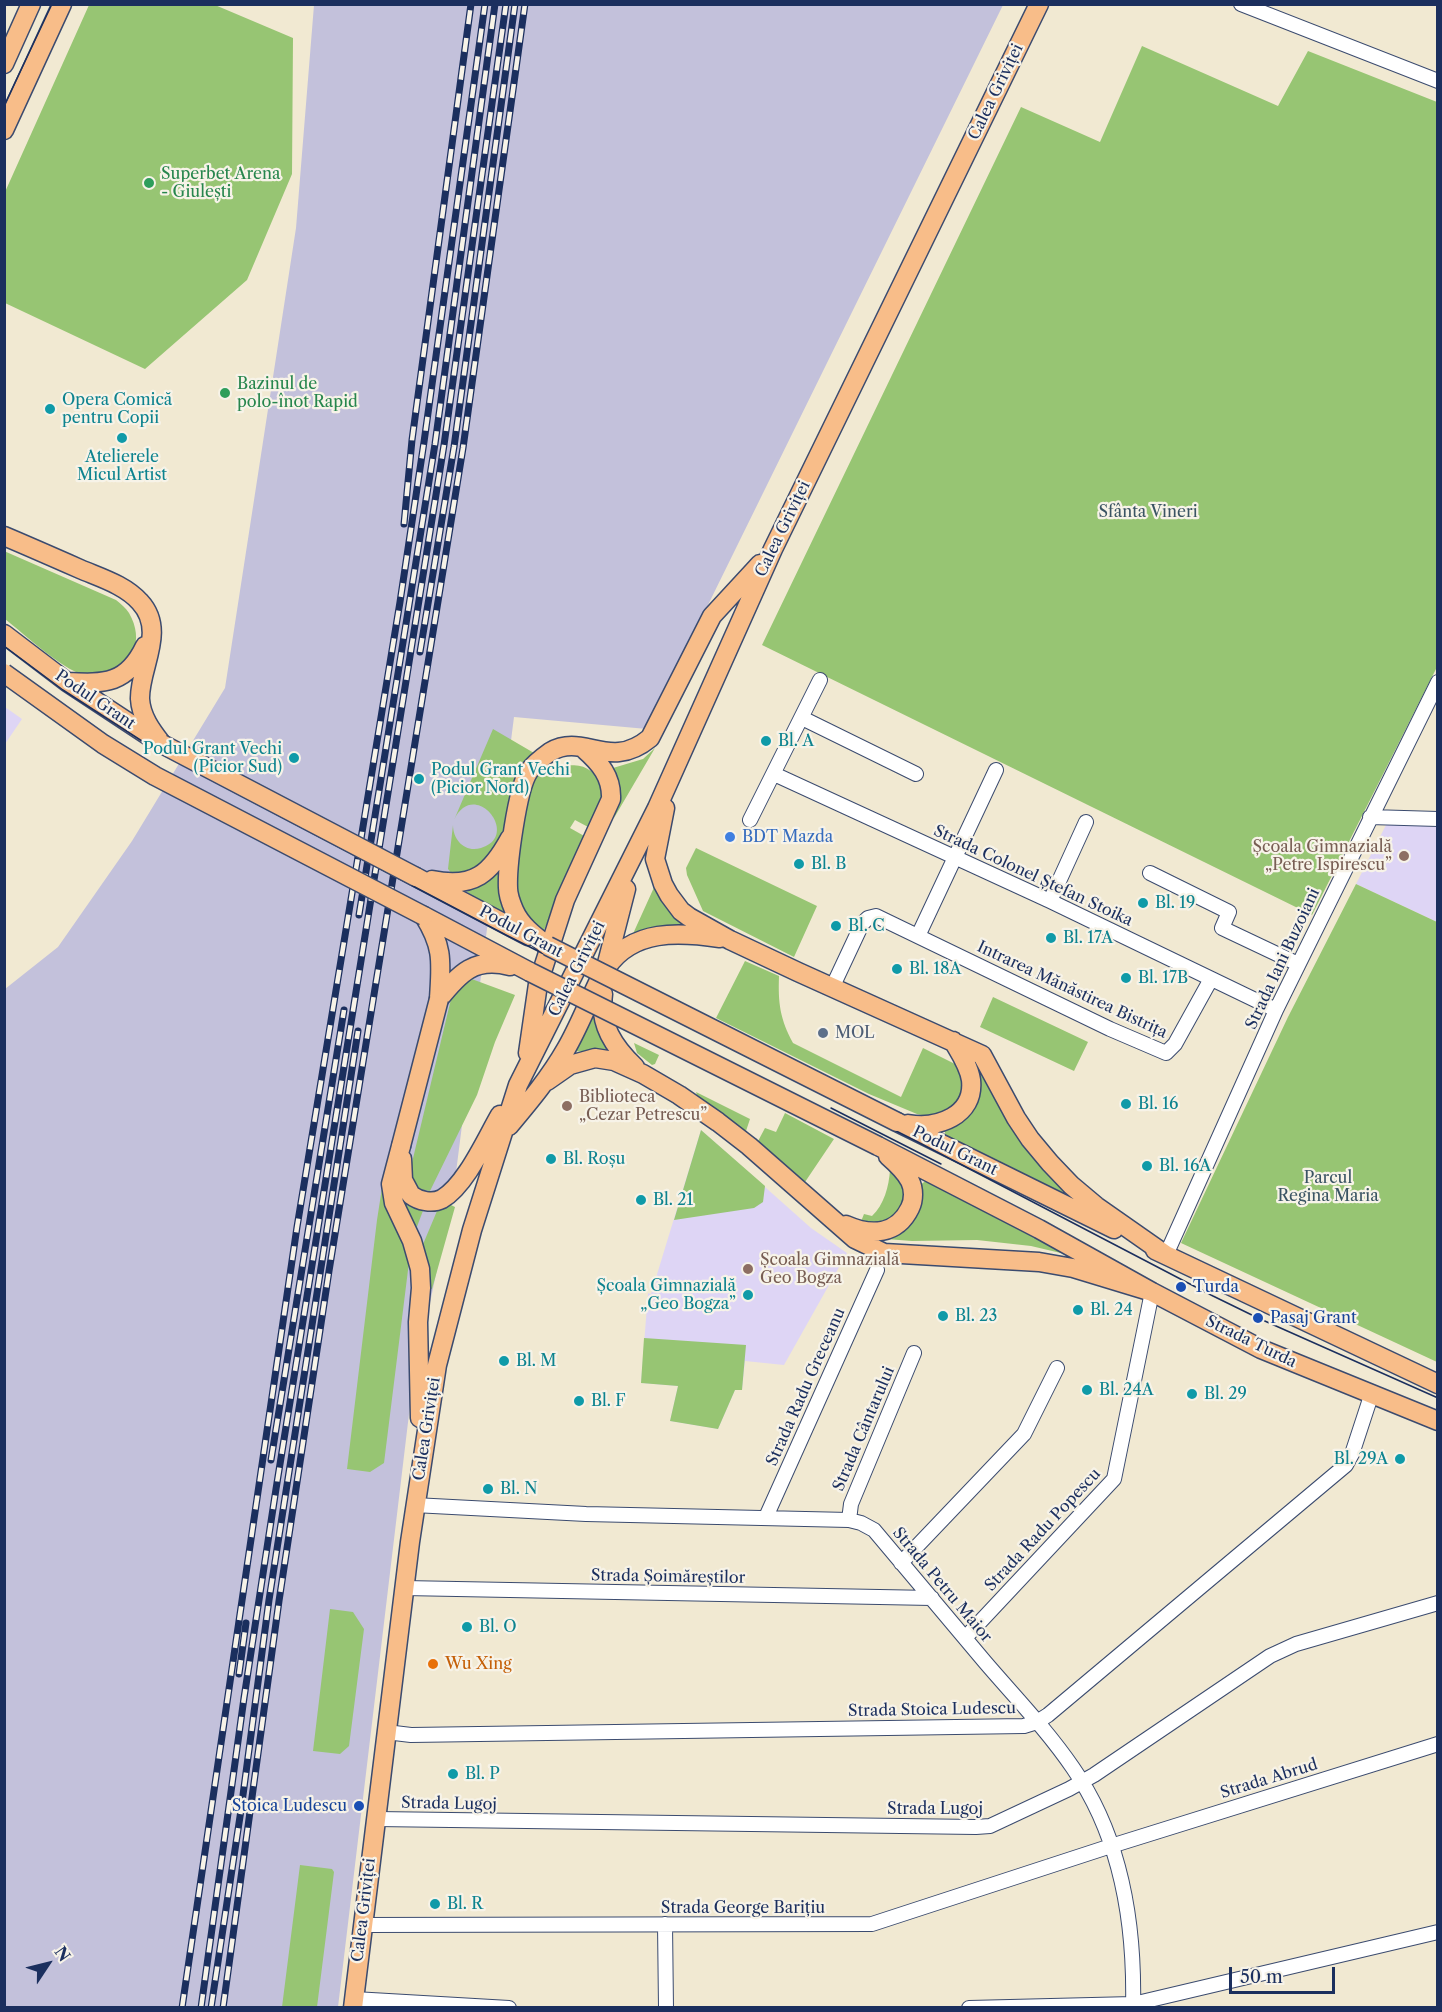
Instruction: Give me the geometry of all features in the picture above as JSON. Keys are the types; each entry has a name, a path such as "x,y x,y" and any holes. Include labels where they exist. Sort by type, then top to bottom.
{"main road":[{"path":"4,64 32,4"},
{"path":"4,130 62,4"},
{"name":"Calea Griviței","path":"353,2003 414,1505 437,1365 472,1230 518,1085 634,857 773,549 1039,4"},
{"path":"4,536 126,590 146,610 150,618 151,651 141,685 140,701 149,727 162,744"},
{"path":"548,946 522,923 510,901 508,880 514,831 522,786 529,771 550,753 569,746 617,754 636,748 650,738 712,616 773,549"},
{"path":"67,682 95,684 123,676 139,658 151,633"},
{"name":"Podul Grant","path":"4,634 67,682 162,744 548,946 1166,1255"},
{"name":"Podul Grant","path":"4,673 103,744 154,776 530,972 878,1146 1072,1247"},
{"path":"526,1067 538,984 565,900 612,799 611,785 603,768 584,748"},
{"path":"672,777 655,859 669,895 681,911 730,940 982,1054 1029,1138 1071,1185 1166,1255 1437,1384"},
{"path":"416,877 455,883 470,881 483,875 501,855 514,831"},
{"path":"634,857 606,967 601,1007 603,1019 613,1043 622,1055 643,1074"},
{"path":"421,1461 418,1322 421,1277 416,1251 394,1203 391,1184 439,999 440,949 436,935 424,916"},
{"path":"502,1134 547,1081 567,1047 606,967 626,948 657,935 702,935 730,940"},
{"path":"439,999 454,980 475,966 497,963 530,972"},
{"path":"897,1122 918,1126 933,1125 947,1121 965,1106 971,1080 968,1067 953,1041"},
{"path":"547,1081 570,1065 595,1058 614,1061 643,1074 718,1122 749,1146 855,1239 884,1253 1039,1262 1073,1268 1152,1293"},
{"path":"401,1146 403,1180 408,1191 414,1197 422,1200 441,1199 467,1172 518,1085"},
{"path":"829,1217 855,1229 873,1233 897,1226 906,1217 912,1204 913,1192 910,1181 878,1146"},
{"name":"Strada Turda","path":"1072,1247 1152,1293 1261,1349 1437,1421"}],"street":[{"path":"1241,4 1437,81"},
{"path":"750,820 820,680"},
{"name":"Strada Iani Buzoiani","path":"1166,1255 1276,1010 1437,682"},
{"path":"802,718 916,774"},
{"path":"832,988 862,924 868,918 876,916 918,936 996,770"},
{"name":"Strada Colonel Ștefan Stoika","path":"774,774 1050,901 1276,1010"},
{"path":"1370,817 1437,819"},
{"path":"1050,901 1086,822"},
{"path":"1150,873 1228,912 1222,928 1298,964"},
{"name":"Intrarea Mănăstirea Bistrița","path":"918,936 1110,1029 1166,1053 1175,1044 1211,979"},
{"name":"Strada Radu Greceanu","path":"766,1517 877,1270"},
{"name":"Strada Radu Popescu","path":"965,1638 1114,1479 1152,1293"},
{"name":"Strada Cântarului","path":"849,1520 851,1504 914,1353"},
{"path":"902,1563 1024,1434 1057,1368"},
{"name":"Strada Stoica Ludescu","path":"386,1732 411,1735 1024,1726 1037,1722 1346,1466 1371,1395"},
{"name":"Strada Petru Maior","path":"414,1505 586,1514 849,1520 874,1530 1037,1722 1082,1782 1111,1846 1125,1896 1131,1950 1133,2006"},
{"name":"Strada Șoimăreștilor","path":"404,1588 932,1598"},
{"name":"Strada Lugoj","path":"376,1820 976,1827 1000,1822 1082,1782 1270,1656 1296,1644 1437,1602"},
{"name":"Strada Abrud","path":"1111,1846 1437,1744"},
{"name":"Strada George Barițiu","path":"362,1925 872,1924 1111,1846"},
{"path":"665,1924 666,2007"},
{"path":"969,2007 1133,2006 1437,1932"},
{"path":"353,2003 509,2007"}],"shaded area":[{"path":"314,5 1003,5 647,729 514,717 454,1188 412,1389 338,2007 5,2008 5,989 58,947 132,841 225,688 296,228"},
{"path":"5,707 22,719 5,744"},
{"name":"Școala Gimnazială „Petre Ispirescu”","path":"1387,823 1437,827 1437,922 1356,884"},
{"name":"Școala Gimnazială Geo Bogza","path":"701,1130 811,1228 847,1253 784,1365 745,1361 742,1390 735,1390 718,1429 670,1421 678,1386 641,1383 648,1293 651,1294"}],"green space":[{"name":"Superbet Arena - Giulești","path":"89,5 215,5 293,38 292,174 247,280 145,369 5,303 5,192"},
{"name":"Sfânta Vineri","path":"1142,46 1278,106 1308,51 1437,102 1437,667 1312,915 762,645 1021,107 1100,142"},
{"path":"4,551 116,600 122,605 134,623 136,633 136,643 129,659 113,670 91,676 80,674 58,661 5,619"},
{"path":"493,729 534,753 550,773 567,766 582,766 594,774 605,790 590,828 575,820 570,828 586,837 543,932 471,896 448,869 453,825 455,836 461,844 470,849 481,848 492,842 497,833 496,823 490,813 482,807 472,805 463,808 454,820"},
{"path":"655,748 614,818 619,796 612,772 613,768 643,759"},
{"path":"696,848 817,906 794,957 703,911 686,868"},
{"path":"656,883 688,925 632,936"},
{"name":"Parcul Regina Maria","path":"1356,884 1437,922 1437,1362 1181,1243 1288,1017"},
{"path":"745,961 779,976 781,1011 793,1043 901,1097 923,1048 959,1066 965,1081 960,1103 934,1118 917,1114 869,1094 716,1018"},
{"path":"469,978 515,995 495,1042 477,1095 430,1191 416,1185 410,1171 451,999"},
{"path":"993,997 1088,1042 1074,1071 980,1027"},
{"path":"591,1015 594,1016 611,1053 572,1051"},
{"path":"634,1043 659,1055 655,1064 652,1065 637,1053"},
{"path":"977,1064 1075,1201 945,1135 945,1129 958,1124 966,1117"},
{"path":"696,1092 750,1119 746,1131 741,1131"},
{"path":"785,1113 834,1139 803,1185 757,1143 765,1128 776,1132"},
{"path":"701,1130 765,1186 763,1202 754,1208 674,1220"},
{"path":"890,1170 900,1179 905,1196 900,1213 886,1224 860,1224 864,1214 872,1216 883,1201"},
{"path":"384,1175 410,1254 384,1463 370,1472 347,1469"},
{"path":"927,1180 1065,1254 1031,1246 977,1240 886,1239 899,1233 920,1185"},
{"path":"408,1203 424,1208 415,1232 402,1205"},
{"path":"449,1204 455,1207 432,1289 427,1288 421,1249 437,1211"},
{"path":"644,1338 746,1345 742,1390 735,1390 718,1429 670,1421 678,1386 641,1383"},
{"path":"330,1609 353,1612 364,1629 349,1746 340,1754 313,1751"},
{"path":"300,1865 332,1869 334,1872 317,2007 282,2007"}],"tram line":[{"path":"4,106 52,4"},
{"path":"4,646 63,690 162,754 506,935 916,1141 1213,1296 1438,1398"},
{"path":"831,1108 941,1164"}],"railway":[{"path":"404,524 412,440 471,4"},
{"path":"182,2008 297,1227 400,602 485,4"},
{"path":"359,915 435,444 495,4"},
{"path":"201,2008 276,1489 444,445 506,4"},
{"path":"420,652 454,447 515,4"},
{"path":"223,2008 279,1601 329,1271 463,448 525,4"},
{"path":"271,1460 344,1010"},
{"path":"211,2008 241,1810 269,1600 358,1031"},
{"path":"239,1674 246,1623"}],"place":[{"name":"Superbet Arena - Giulești","path":"149,183"},
{"name":"Bazinul de polo-înot Rapid","path":"225,393"},
{"name":"Opera Comică pentru Copii","path":"50,409"},
{"name":"Atelierele Micul Artist","path":"122,438"},
{"name":"Bl. A","path":"766,741"},
{"name":"Podul Grant Vechi (Picior Sud)","path":"294,758"},
{"name":"Podul Grant Vechi (Picior Nord)","path":"419,779"},
{"name":"BDT Mazda","path":"730,837"},
{"name":"Școala Gimnazială „Petre Ispirescu”","path":"1404,856"},
{"name":"Bl. B","path":"799,864"},
{"name":"Bl. 19","path":"1143,903"},
{"name":"Bl. C","path":"836,926"},
{"name":"Bl. 17A","path":"1051,938"},
{"name":"Bl. 18A","path":"897,969"},
{"name":"Bl. 17B","path":"1126,978"},
{"name":"MOL","path":"823,1033"},
{"name":"Bl. 16","path":"1126,1104"},
{"name":"Biblioteca „Cezar Petrescu”","path":"567,1106"},
{"name":"Bl. Roșu","path":"551,1159"},
{"name":"Bl. 16A","path":"1147,1166"},
{"name":"Bl. 21","path":"641,1200"},
{"name":"Școala Gimnazială Geo Bogza","path":"748,1269"},
{"name":"Turda","path":"1181,1287"},
{"name":"Școala Gimnazială „Geo Bogza”","path":"748,1295"},
{"name":"Bl. 24","path":"1078,1310"},
{"name":"Bl. 23","path":"943,1316"},
{"name":"Pasaj Grant","path":"1258,1318"},
{"name":"Bl. M","path":"504,1361"},
{"name":"Bl. 24A","path":"1087,1390"},
{"name":"Bl. 29","path":"1192,1394"},
{"name":"Bl. F","path":"579,1401"},
{"name":"Bl. 29A","path":"1400,1459"},
{"name":"Bl. N","path":"488,1489"},
{"name":"Bl. O","path":"467,1627"},
{"name":"Wu Xing","path":"433,1664"},
{"name":"Bl. P","path":"453,1774"},
{"name":"Stoica Ludescu","path":"359,1806"},
{"name":"Bl. R","path":"435,1904"}]}
